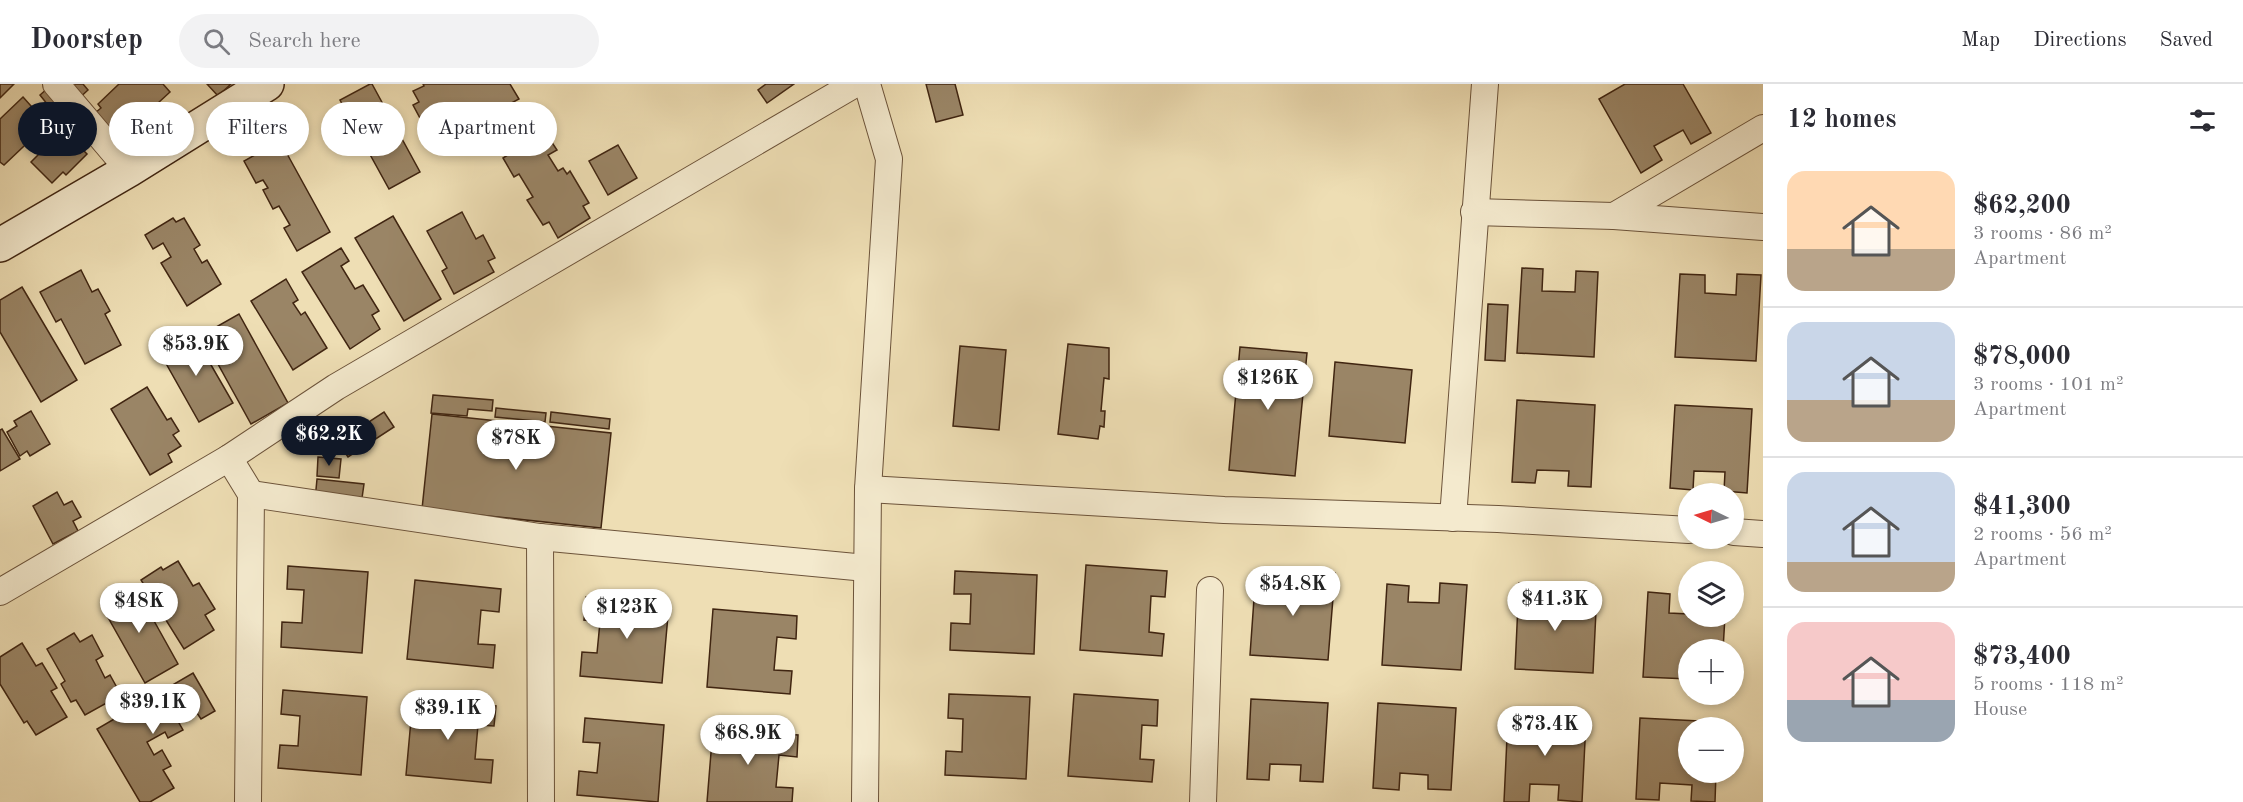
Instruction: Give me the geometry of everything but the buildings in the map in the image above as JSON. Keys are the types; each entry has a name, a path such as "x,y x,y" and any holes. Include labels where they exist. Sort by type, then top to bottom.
{"street":[{"path":"56,84 129,170"},
{"path":"0,245 129,170 267,84"},
{"path":"0,592 229,458 336,387 855,84"},
{"path":"865,802 868,489 889,159 867,84"},
{"path":"1453,518 1485,84"},
{"path":"1614,216 1763,128"},
{"path":"1474,212 1614,216 1763,227"},
{"path":"229,458 251,494 242,799"},
{"path":"868,489 1224,510 1453,518 1678,529"},
{"path":"251,494 540,537 866,568"},
{"path":"1744,533 1763,534"},
{"path":"540,537 541,802"},
{"path":"1203,802 1210,590"}]}
